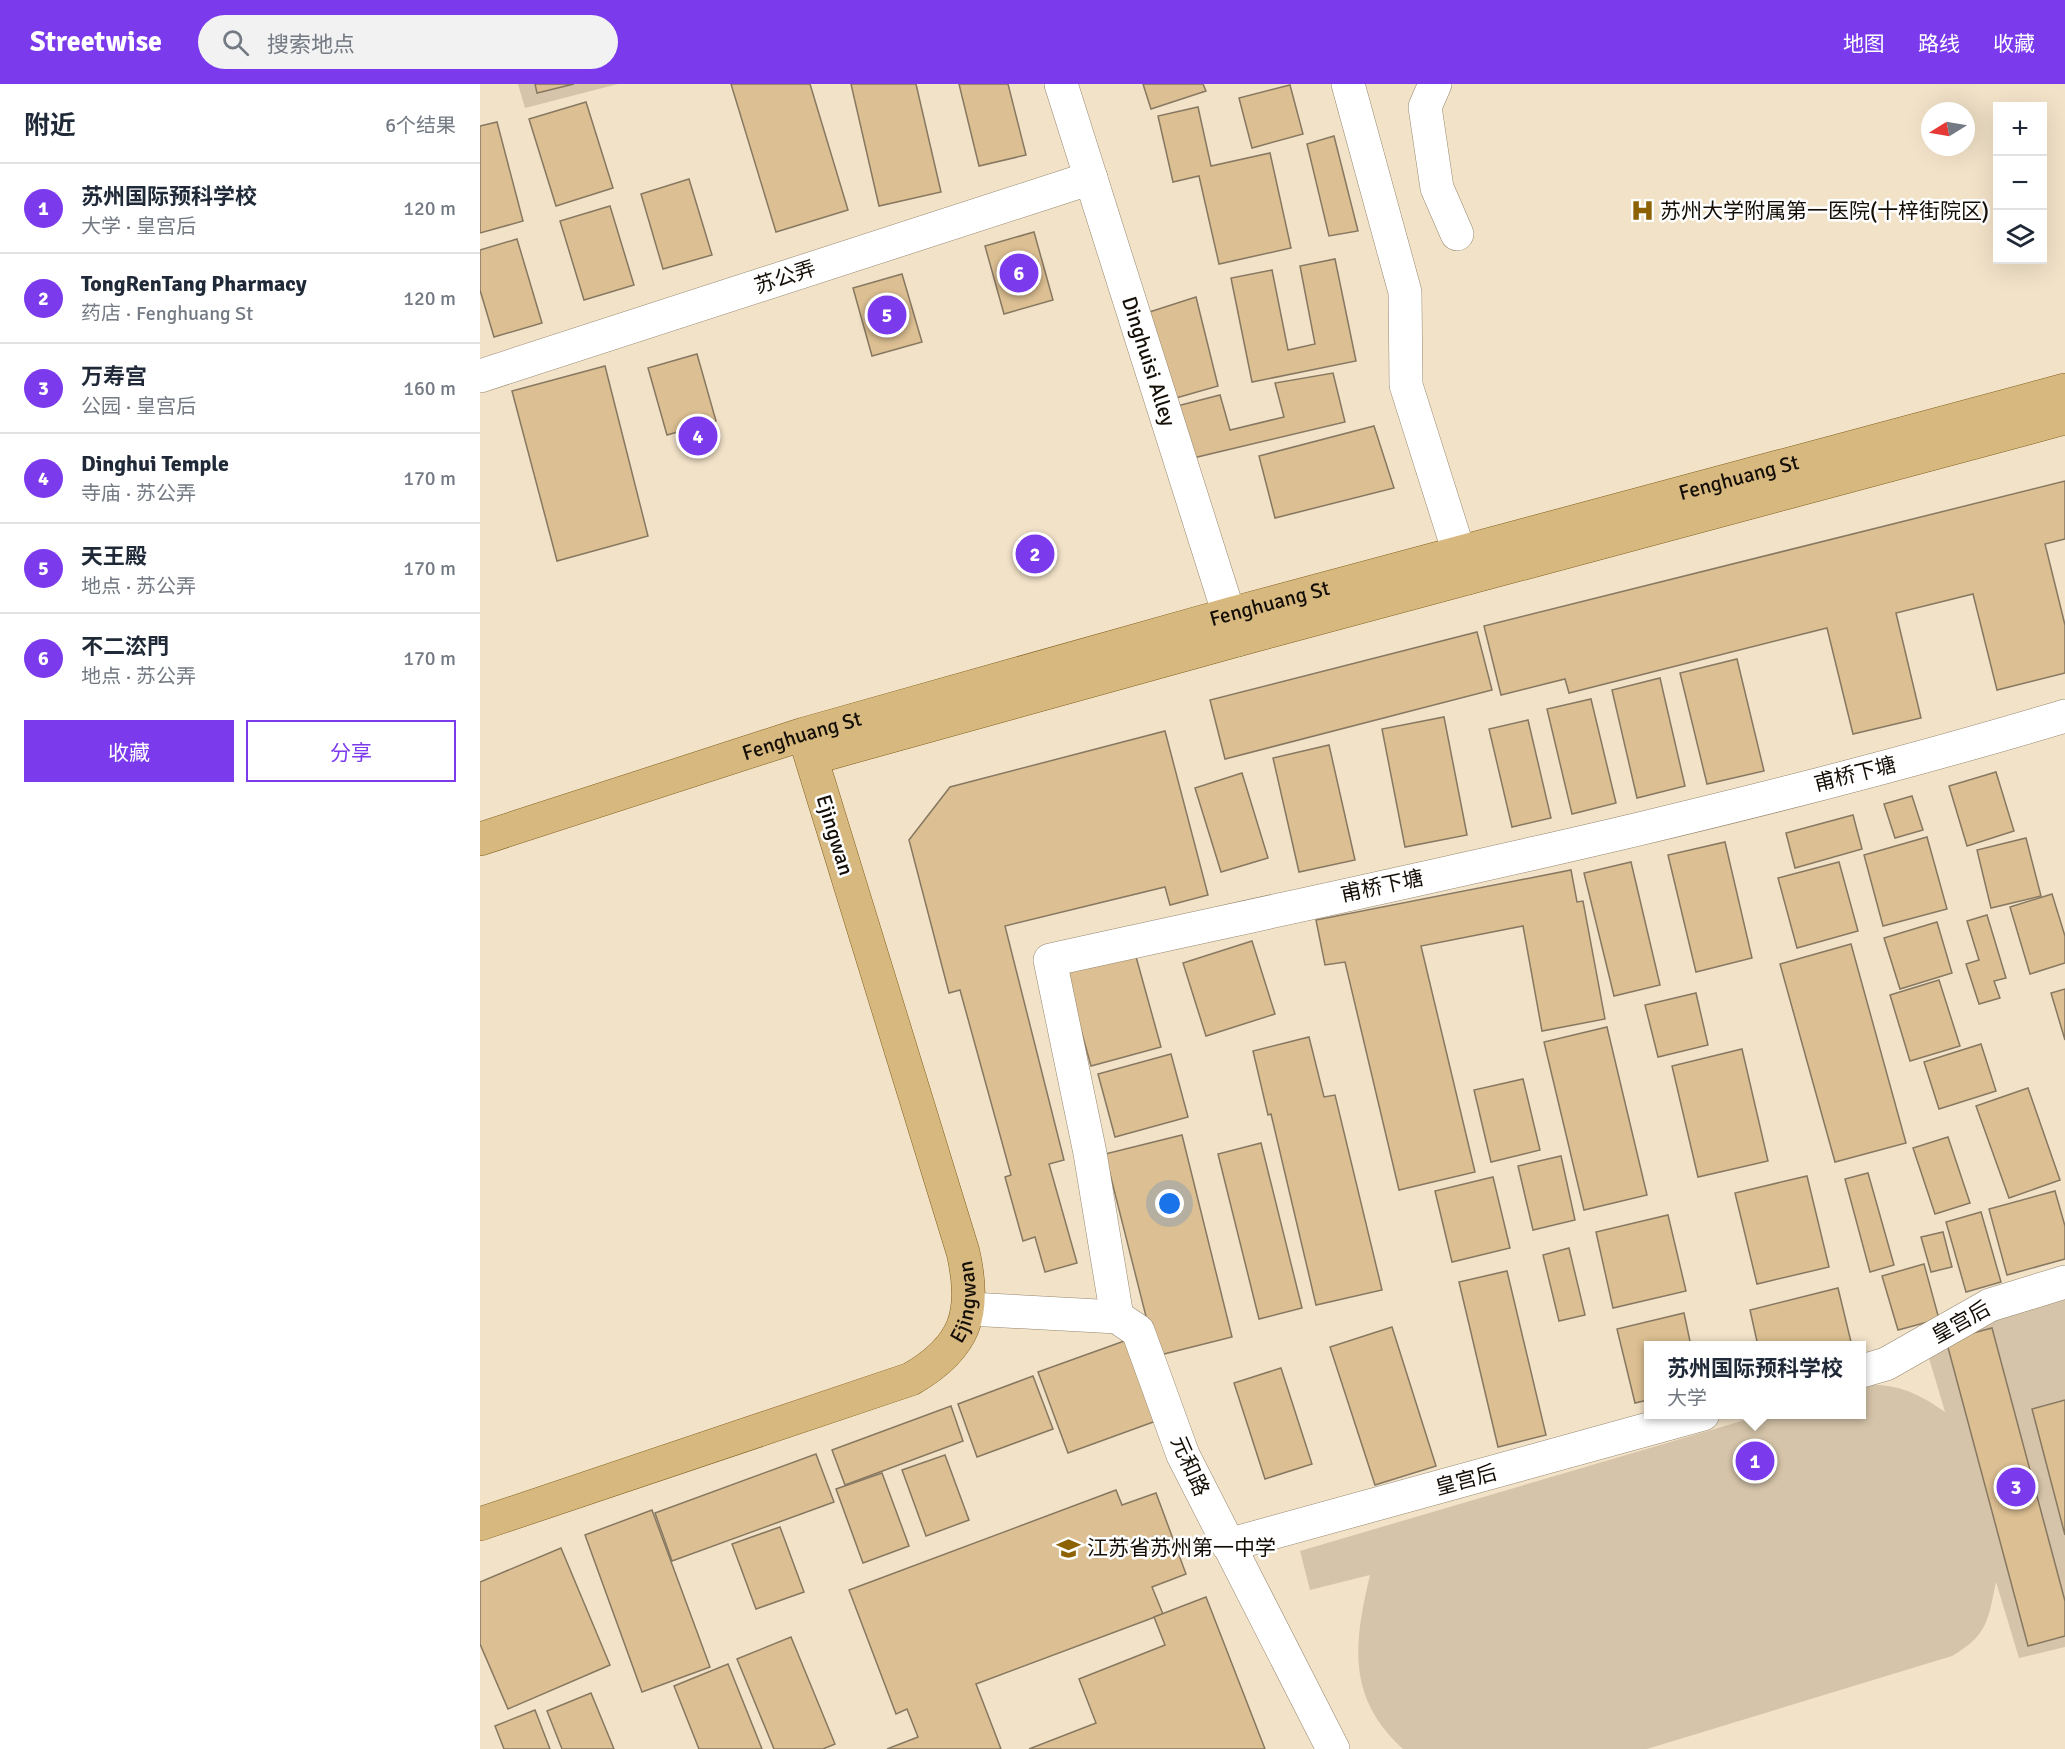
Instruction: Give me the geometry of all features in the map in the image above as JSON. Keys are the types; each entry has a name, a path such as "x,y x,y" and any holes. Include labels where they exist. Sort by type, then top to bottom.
{"main road":[{"name":"Fenghuang St","path":"480,839 1233,627 1463,565 2065,390"},
{"name":"Fenghuang St","path":"1463,565 2065,418"},
{"name":"Ejingwan","path":"480,1524 911,1379 948,1351 964,1326 969,1309 967,1272 957,1229 808,746"}],"street":[{"name":"Dinghuisi Alley","path":"1061,84 1233,627"},
{"path":"1348,84 1405,292 1406,385 1463,565"},
{"path":"1435,84 1425,107 1437,188 1457,234"},
{"name":"苏公弄","path":"480,376 1090,178"},
{"name":"甫桥下塘","path":"1117,1317 1090,1153 1050,960 1638,830 1914,759 2065,716"},
{"name":"皇宫后","path":"1866,1370 1886,1364 1990,1305 2065,1282"},
{"path":"969,1309 1117,1317"},
{"name":"元和路","path":"1117,1317 1138,1331 1183,1455 1333,1749"},
{"name":"皇宫后","path":"1228,1545 1685,1419"}],"shaded area":[{"path":"518,84 618,84 525,108"},
{"path":"2065,1272 2065,1647 2019,1658 1996,1582 1988,1617 1980,1633 1952,1656 1647,1749 1403,1749 1385,1729 1363,1689 1359,1668 1360,1624 1370,1575 1310,1590 1300,1551 1748,1419 1866,1419 1866,1385 1905,1390 1945,1412 1920,1328"}],"building":[{"path":"535,84 574,84 537,93"},
{"path":"731,84 810,84 848,210 776,232"},
{"path":"851,84 916,84 941,192 879,206"},
{"path":"959,84 1008,84 1026,155 979,166"},
{"path":"1143,84 1203,84 1206,91 1151,109"},
{"path":"1290,85 1303,134 1252,148 1239,98"},
{"path":"586,102 613,188 556,206 529,119"},
{"path":"1198,107 1211,166 1270,153 1291,248 1219,264 1199,176 1173,182 1158,116"},
{"path":"497,122 523,221 480,233 480,126"},
{"path":"1334,136 1358,231 1329,236 1307,144"},
{"path":"689,179 712,255 663,269 641,194"},
{"path":"610,206 634,285 584,300 560,221"},
{"path":"1034,232 1053,300 1004,314 985,246"},
{"path":"517,239 542,323 494,337 480,290 480,250"},
{"path":"1335,259 1356,361 1252,382 1231,278 1272,270 1288,350 1315,344 1300,266"},
{"path":"902,274 922,342 872,356 853,288"},
{"path":"1196,297 1218,386 1162,402 1140,315"},
{"path":"697,354 716,421 667,435 648,368"},
{"path":"605,366 648,536 557,561 512,391"},
{"path":"1333,373 1345,422 1193,458 1177,406 1220,395 1230,430 1284,417 1275,383"},
{"path":"1374,426 1394,488 1275,518 1259,456"},
{"path":"2065,481 2065,539 2045,544 2065,625 2065,673 1997,690 1973,594 1896,613 1921,718 1853,734 1827,628 1569,693 1565,679 1501,695 1484,626"},
{"path":"1477,632 1492,690 1225,759 1210,700"},
{"path":"1737,659 1764,771 1707,784 1680,673"},
{"path":"1660,678 1685,786 1637,798 1612,690"},
{"path":"1591,699 1616,803 1572,814 1547,709"},
{"path":"1444,717 1467,835 1405,847 1382,729"},
{"path":"1528,720 1551,818 1512,827 1489,729"},
{"path":"1165,731 1208,895 1170,905 1165,887 1005,926 1064,1160 1049,1164 1077,1263 1045,1272 1035,1237 1023,1241 1005,1177 1011,1175 960,990 949,993 909,840 950,787"},
{"path":"1329,745 1355,860 1299,872 1273,758"},
{"path":"1996,772 2014,831 1967,846 1949,786"},
{"path":"1242,773 1268,858 1221,872 1195,788"},
{"path":"1912,796 1923,830 1895,838 1884,804"},
{"path":"1853,815 1862,849 1795,868 1786,833"},
{"path":"1927,837 1947,909 1883,926 1864,855"},
{"path":"2026,838 2041,896 1991,908 1977,850"},
{"path":"1725,842 1752,958 1696,972 1668,855"},
{"path":"1631,862 1660,985 1614,996 1584,873"},
{"path":"1839,862 1858,931 1797,948 1778,878"},
{"path":"1571,870 1577,902 1583,901 1605,1019 1542,1031 1523,926 1421,946 1475,1172 1399,1190 1345,962 1325,965 1316,920"},
{"path":"2052,894 2065,936 2065,963 2030,974 2010,907"},
{"path":"1987,915 2006,978 1994,981 2000,998 1979,1004 1966,964 1979,960 1967,921"},
{"path":"1937,922 1952,973 1900,989 1884,938"},
{"path":"1252,941 1275,1014 1206,1036 1183,963"},
{"path":"1851,944 1906,1143 1835,1162 1780,964"},
{"path":"1135,953 1161,1047 1091,1066 1065,972"},
{"path":"1939,980 1960,1046 1910,1061 1890,995"},
{"path":"2065,989 2065,1040 2051,993"},
{"path":"1696,993 1708,1045 1658,1057 1645,1005"},
{"path":"1607,1027 1647,1195 1584,1210 1544,1042"},
{"path":"1309,1037 1324,1097 1335,1095 1382,1290 1316,1305 1271,1114 1268,1115 1253,1051"},
{"path":"1981,1044 1996,1091 1939,1109 1924,1062"},
{"path":"1742,1049 1768,1161 1698,1177 1672,1066"},
{"path":"1171,1054 1188,1117 1115,1137 1098,1074"},
{"path":"1523,1079 1540,1150 1491,1162 1474,1090"},
{"path":"2028,1088 2060,1180 2009,1198 1976,1106"},
{"path":"1182,1135 1232,1337 1156,1356 1105,1154"},
{"path":"1948,1137 1970,1203 1935,1214 1913,1148"},
{"path":"1261,1143 1302,1308 1259,1319 1218,1154"},
{"path":"1561,1156 1575,1220 1533,1230 1518,1166"},
{"path":"1868,1173 1894,1265 1870,1272 1845,1179"},
{"path":"1807,1176 1829,1267 1757,1284 1735,1193"},
{"path":"1493,1177 1510,1248 1452,1262 1435,1191"},
{"path":"2055,1191 2065,1226 2065,1259 2007,1275 1989,1209"},
{"path":"1981,1212 2001,1282 1966,1292 1946,1222"},
{"path":"1668,1215 1686,1291 1613,1308 1596,1232"},
{"path":"1943,1232 1952,1267 1931,1272 1921,1237"},
{"path":"1569,1248 1585,1315 1559,1321 1543,1255"},
{"path":"1924,1264 1939,1319 1898,1330 1882,1276"},
{"path":"1507,1271 1546,1435 1498,1447 1459,1282"},
{"path":"1838,1288 1851,1341 1757,1341 1750,1310"},
{"path":"1684,1313 1690,1341 1644,1341 1644,1401 1635,1403 1617,1329"},
{"path":"1392,1327 1436,1466 1375,1485 1330,1347"},
{"path":"1992,1328 2065,1601 2065,1636 2028,1646 1946,1340"},
{"path":"1127,1340 1156,1421 1068,1453 1038,1372"},
{"path":"1281,1368 1312,1464 1265,1479 1234,1383"},
{"path":"1033,1376 1053,1429 977,1457 958,1404"},
{"path":"2065,1400 2065,1535 2032,1409"},
{"path":"951,1406 963,1441 845,1485 832,1450"},
{"path":"816,1454 834,1502 672,1561 655,1513"},
{"path":"945,1455 969,1520 926,1536 902,1470"},
{"path":"882,1473 909,1546 863,1563 836,1489"},
{"path":"1116,1490 1122,1505 1156,1493 1186,1574 1152,1587 1163,1614 976,1684 1001,1749 887,1749 918,1737 907,1709 896,1714 849,1590"},
{"path":"652,1510 710,1667 642,1692 585,1535"},
{"path":"780,1527 804,1592 756,1609 732,1544"},
{"path":"561,1548 610,1665 508,1709 480,1644 480,1582"},
{"path":"1206,1597 1265,1749 1029,1749 1096,1723 1079,1679 1165,1645 1154,1617"},
{"path":"791,1637 835,1744 823,1749 774,1749 737,1659"},
{"path":"728,1664 762,1749 699,1749 674,1686"},
{"path":"591,1693 614,1749 562,1749 547,1711"},
{"path":"535,1710 550,1749 504,1749 495,1726"}],"place":[{"name":"苏州大学附属第一医院(十梓街院区)","path":"1642,211"},
{"name":"不二㳒門","path":"1019,273"},
{"name":"天王殿","path":"887,315"},
{"name":"Dinghui Temple","path":"698,436"},
{"name":"TongRenTang Pharmacy","path":"1035,554"},
{"name":"苏州国际预科学校","path":"1755,1461"},
{"name":"万寿宫","path":"2016,1487"},
{"name":"江苏省苏州第一中学","path":"1069,1548"}]}
